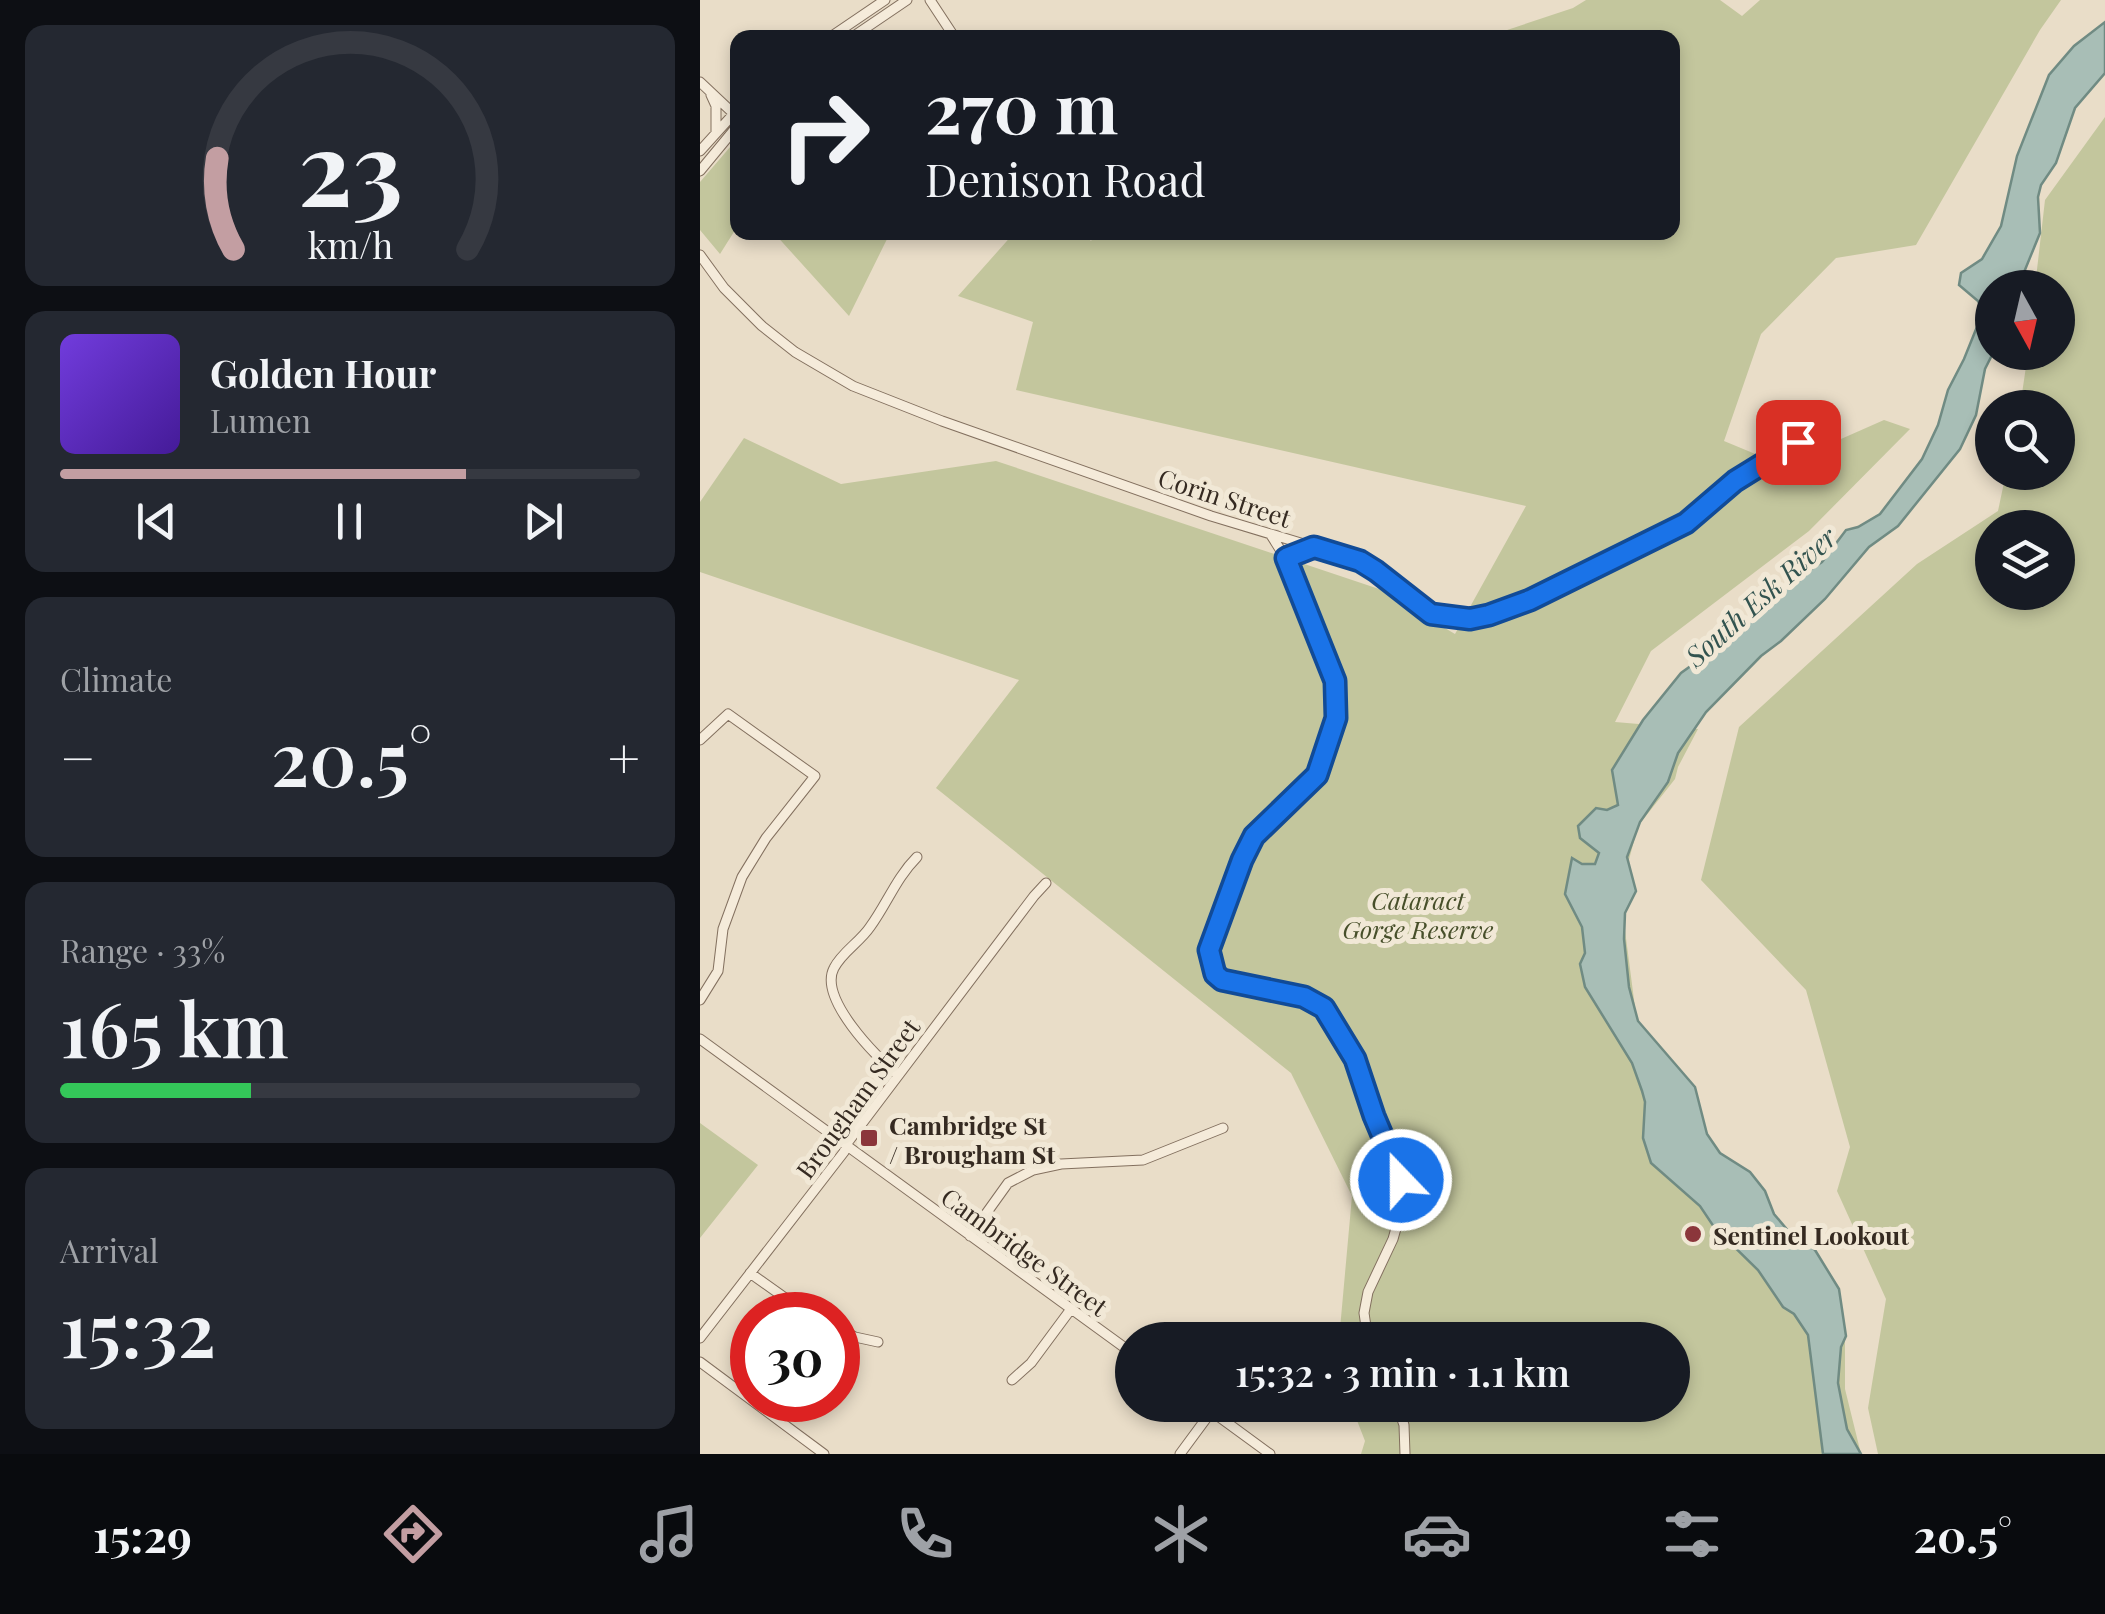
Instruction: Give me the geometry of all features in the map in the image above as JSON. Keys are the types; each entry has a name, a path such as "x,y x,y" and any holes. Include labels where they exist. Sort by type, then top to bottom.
{"street":[{"path":"841,30 886,0"},
{"path":"863,30 908,0"},
{"path":"930,0 950,30"},
{"path":"704,85 730,108"},
{"path":"704,85 716,106 716,132"},
{"path":"700,151 730,119"},
{"path":"700,171 730,135"},
{"name":"Corin Street","path":"700,255 724,288 762,326 795,352 853,386 1271,536 1360,561 1431,614 1470,619 1530,600 1686,523 1735,481 1798,442"},
{"path":"1271,536 1286,558 1335,681 1336,718 1317,775 1248,846 1209,950 1215,974 1222,980 1320,1004 1355,1059 1374,1116 1398,1169 1402,1189 1393,1239 1368,1292 1365,1322"},
{"path":"1286,558 1314,547"},
{"path":"700,740 728,714 815,776 775,826 742,877 723,929 718,971 700,1000"},
{"path":"898,1075 861,1038 834,997 831,978 836,964 868,931 898,879 917,857"},
{"name":"Brougham Street","path":"700,1338 1046,884"},
{"name":"Cambridge Street","path":"700,1040 1115,1341"},
{"path":"970,1236 1008,1184 1033,1170 1061,1164 1134,1162 1223,1128"},
{"path":"750,1273 777,1292"},
{"path":"1012,1380 1031,1363 1072,1309"},
{"path":"860,1336 878,1342"},
{"path":"700,1362 824,1454"},
{"path":"1180,1454 1199,1422"},
{"path":"1226,1422 1270,1454"},
{"path":"1403,1422 1405,1454"}],"green space":[{"name":"Cataract Gorge Reserve","path":"1586,0 1720,0 1742,16 1760,0 2061,0 1916,245 1836,258 1761,334 1724,441 1782,465 1884,420 1910,429 1809,531 1651,651 1615,722 1698,729 1675,779 1638,826 1627,867 1623,915 1646,1092 1845,1333 1845,1389 1861,1454 1361,1454 1365,1441 1358,1422 1690,1422 1690,1322 1341,1322 1352,1196 1291,1073 936,788 1019,680 700,572 700,502 744,438 841,484 996,461 1379,589 1455,634 1526,506 1016,390 1033,322 958,296 1008,240 1680,240 1680,30 1507,30"},
{"path":"2105,117 2105,1454 1878,1454 1868,1408 1886,1299 1837,1191 1850,1147 1806,990 1701,880 1739,727 1917,564 1975,526 1975,610 2075,610 2075,510 1998,510 2002,490 2075,490 2075,390 2023,390 2025,370 2075,370 2075,270 2037,270 2045,200"},
{"path":"730,147 730,238 720,254 700,230 700,182"},
{"path":"780,240 887,240 849,316"},
{"path":"700,1123 758,1165 700,1238"}],"water":[{"path":"2105,22 2105,73 2075,108 2056,163 2041,185 2040,233 2025,270 1975,270 1975,298 1959,285 1961,273 1982,259 2001,226 2017,156 2049,75 2074,46"},
{"path":"1975,332 1975,370 1985,370 1981,390 1975,390 1975,417 1960,449 1898,526 1869,547 1825,599 1706,712 1678,753 1668,782 1640,822 1627,857 1636,891 1625,913 1624,939 1629,987 1638,1021 1695,1087 1707,1134 1720,1153 1750,1172 1765,1191 1774,1214 1790,1233 1815,1250 1839,1289 1846,1336 1841,1347 1838,1383 1847,1429 1861,1454 1823,1454 1808,1335 1758,1270 1714,1227 1700,1206 1651,1163 1643,1138 1642,1091 1632,1063 1585,987 1580,964 1585,953 1582,927 1565,894 1572,858 1582,864 1595,864 1599,853 1580,838 1578,826 1596,808 1607,810 1618,805 1612,770 1643,720 1681,673 1731,637 1785,586 1822,562 1846,530 1880,514 1922,459"}],"place":[{"name":"Cambridge St / Brougham St","path":"869,1138"},
{"name":"Sentinel Lookout","path":"1693,1234"}],"route":[{"path":"1401,1180 1355,1059 1324,1008 1304,997 1222,980 1210,961 1211,942 1248,846 1317,775 1336,718 1335,681 1324,645 1286,558 1314,547 1360,561 1431,614 1470,619 1489,615 1530,600 1686,523 1735,481 1798,442"}],"water label":[{"name":"South Esk River","path":"1760,596"}]}
